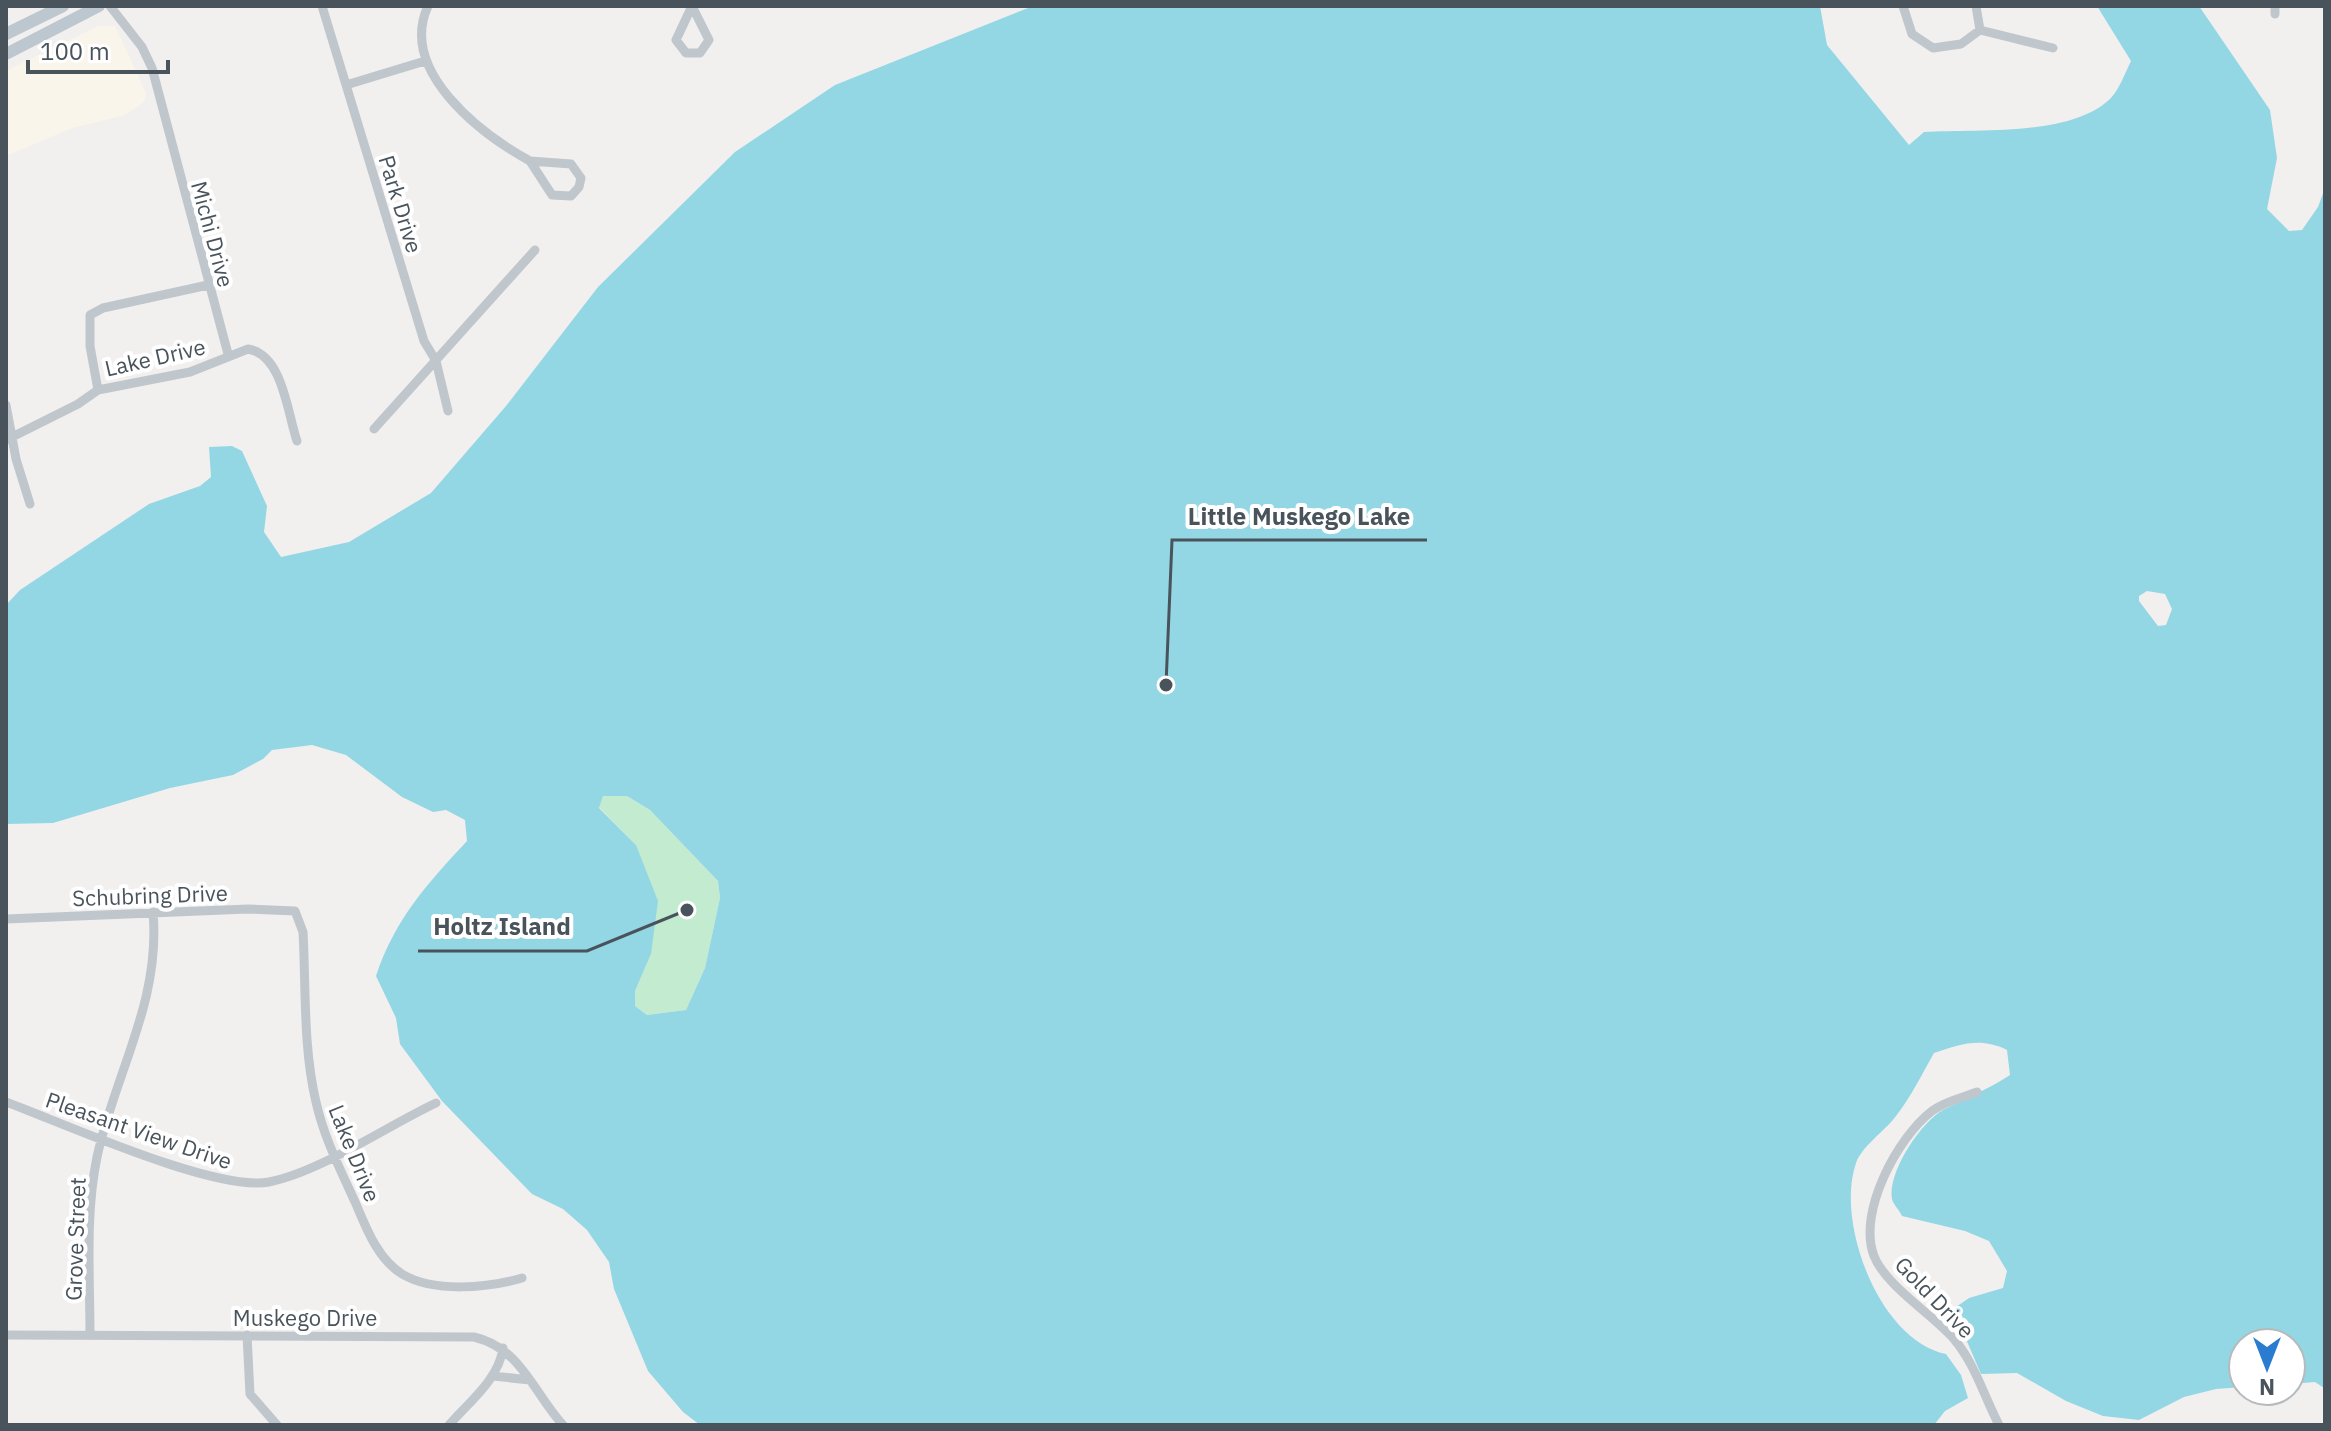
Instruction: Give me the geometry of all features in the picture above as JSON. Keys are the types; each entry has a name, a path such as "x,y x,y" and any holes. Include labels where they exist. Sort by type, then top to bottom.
{"main road":[{"path":"6,34 63,6"},
{"path":"6,54 99,6"},
{"path":"27,24 35,39"}],"street":[{"name":"Michi Drive","path":"110,6 142,47 152,68 228,354"},
{"name":"Park Drive","path":"322,6 424,341 436,361 448,411"},
{"path":"428,6 422,25 425,61 457,104 478,124 530,161 552,195 571,196 579,187 581,178 571,164 530,161"},
{"path":"692,6 709,40 705,51 691,54 681,50 676,40 692,6"},
{"path":"1903,6 1912,34 1929,47 1952,48 1973,38 1980,30"},
{"path":"1976,6 1980,30"},
{"path":"1980,30 2053,48"},
{"path":"346,85 425,61"},
{"path":"374,429 535,250"},
{"path":"98,390 90,346 90,315 103,308 208,285"},
{"path":"228,354 248,349 268,359 297,441"},
{"name":"Lake Drive","path":"9,439 78,404 98,390 190,372 228,354"},
{"path":"6,405 9,439 30,504"},
{"name":"Schubring Drive","path":"6,919 275,908 295,911"},
{"name":"Lake Drive","path":"295,911 303,932 314,1092 335,1154 368,1232 383,1258 405,1276 460,1286 522,1278"},
{"name":"Grove Street","path":"90,1335 91,1199 102,1138 151,984 153,912"},
{"name":"Gold Drive","path":"1977,1092 1936,1108 1913,1129 1878,1189 1870,1238 1873,1255 1885,1274 1955,1340 1999,1425"},
{"name":"Pleasant View Drive","path":"6,1102 208,1176 242,1183 270,1182 335,1154 436,1103"},
{"name":"Muskego Drive","path":"6,1335 460,1336 486,1340 503,1348"},
{"path":"247,1335 250,1394 277,1425"},
{"path":"449,1425 493,1376 500,1366 503,1348"},
{"path":"503,1348 563,1425"},
{"path":"493,1376 530,1380"}],"shaded area":[{"path":"98,26 115,26 146,93 144,102 125,115 72,128 6,156 6,71"}],"green space":[{"path":"603,796 627,796 650,810 718,881 720,898 705,968 686,1010 647,1015 635,1006 635,991 651,954 636,845 599,807"}],"water":[{"path":"1033,6 1820,6 1827,45 1909,145 1924,132 2022,129 2072,120 2093,111 2110,99 2131,61 2097,6 2199,6 2270,110 2277,158 2267,209 2289,231 2302,230 2318,207 2325,188 2325,1401 2324,1388 2315,1382 2307,1383 2307,1327 2227,1327 2227,1388 2184,1397 2139,1420 2103,1416 2066,1401 2017,1373 1981,1374 1953,1309 1969,1298 2003,1288 2007,1271 1989,1241 1965,1231 1902,1216 1893,1201 1892,1188 1907,1149 1934,1116 2010,1075 2007,1050 1979,1043 1934,1053 1901,1109 1859,1157 1851,1188 1858,1246 1868,1276 1883,1304 1901,1327 1922,1345 1946,1354 1961,1375 1968,1398 1945,1411 1934,1425 700,1425 683,1412 648,1371 614,1289 609,1262 587,1230 563,1209 532,1194 442,1101 400,1044 396,1018 376,976 403,920 467,841 465,820 446,810 433,812 402,797 346,755 312,745 272,750 263,759 233,775 170,788 53,823 6,824 6,605 20,590 149,504 200,486 211,477 209,447 232,446 242,451 267,506 264,532 281,557 349,542 431,493 506,406 598,287 735,152 835,85","holes":["2147,591 2165,594 2172,609 2166,625 2158,626 2139,601 2139,596","603,796 627,796 650,810 718,881 720,898 705,968 686,1010 647,1015 635,1006 635,991 651,954 658,901 636,845 599,808"]}],"place":[{"name":"Little Muskego Lake","path":"1166,685"},
{"name":"Holtz Island","path":"687,910"}]}
